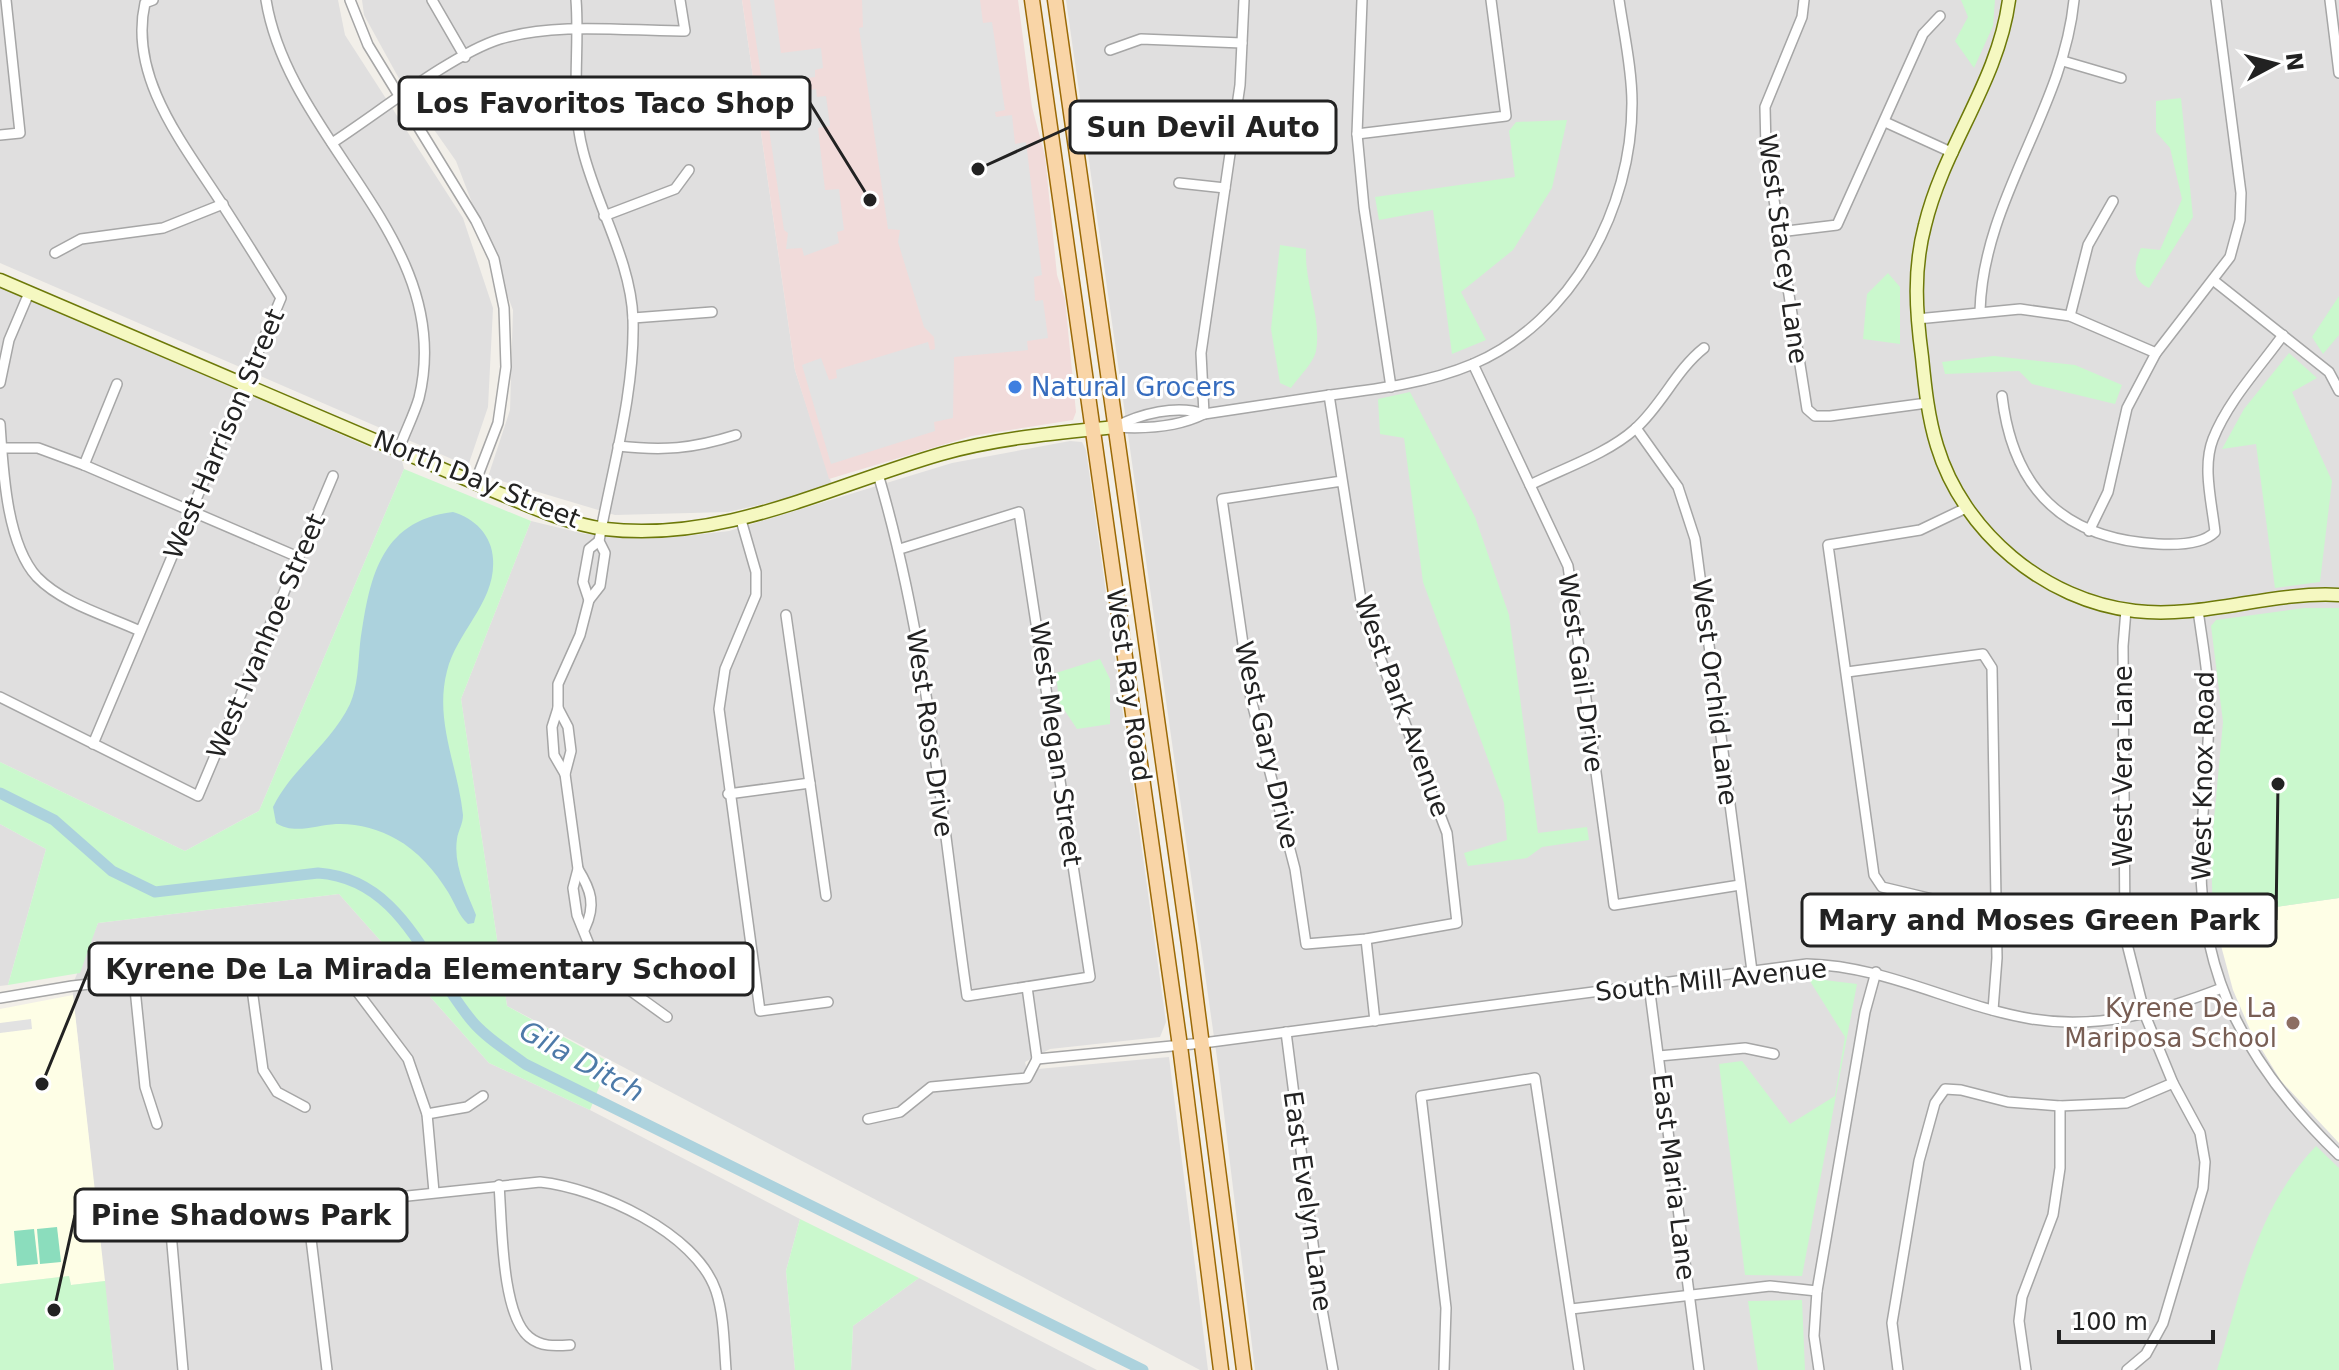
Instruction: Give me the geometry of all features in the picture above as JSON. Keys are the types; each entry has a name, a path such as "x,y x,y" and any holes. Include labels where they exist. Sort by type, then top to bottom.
{"main road":[{"name":"West Ray Road","path":"1032,0 1093,430 1244,1370"},
{"name":"West Ray Road","path":"1055,0 1115,427 1191,1045 1221,1370"}],"street":[{"path":"0,135 20,133 6,0"},
{"path":"266,0 285,66 400,249 420,308 424,351 419,398 399,449"},
{"path":"350,0 368,45 476,221 494,259 504,308 506,367 498,423 475,483"},
{"path":"432,0 465,57"},
{"path":"576,0 578,121 583,150 629,285 633,318 618,446 600,535 589,549 583,582 589,600"},
{"path":"332,143 465,57 497,40 529,33 685,31 680,0"},
{"path":"1204,414 1201,353 1225,188 1244,0"},
{"path":"1362,0 1357,134 1364,208 1391,387"},
{"path":"1357,134 1506,116 1491,0"},
{"name":"North Day Street","path":"0,280 600,535 659,532 741,520 878,474 990,442 1115,427 1134,417 1190,409 1204,414 1391,387 1473,364 1527,330 1581,272 1601,240 1626,167 1632,101 1619,0"},
{"name":"West Stacey Lane","path":"1804,0 1802,17 1765,107 1766,149 1807,409 1815,416 1830,416 1927,403"},
{"path":"2009,0 1992,68 1953,153 1924,227 1916,274 1917,319 1927,403 1937,447 1966,508 2005,551 2044,580 2081,597 2126,610 2198,610 2299,596 2339,595"},
{"path":"1980,311 1981,278 1991,235 2063,61 2074,0"},
{"path":"2089,531 2108,492 2127,408 2156,353 2230,257 2240,220 2241,193 2216,0"},
{"path":"2330,0 2339,73"},
{"name":"West Harrison Street","path":"93,744 281,298 167,119 147,66 142,18 149,2"},
{"path":"1779,232 1837,225 1923,34 1940,16"},
{"path":"1110,50 1141,39 1242,43"},
{"path":"2063,61 2121,78"},
{"path":"1885,122 1953,153"},
{"path":"604,216 675,189 689,170"},
{"path":"1179,183 1225,188"},
{"path":"2070,316 2088,245 2113,201"},
{"path":"55,253 81,239 163,228 223,204"},
{"path":"2213,280 2329,372 2339,391"},
{"path":"0,383 9,340 29,293"},
{"path":"1917,319 2020,309 2070,316 2156,353"},
{"path":"633,318 712,312"},
{"path":"2002,396 2007,437 2030,483 2057,510 2089,531 2122,542 2164,544 2206,541 2215,532 2209,490 2213,440 2229,411 2283,335"},
{"path":"1530,485 1609,446 1636,428 1684,364 1704,348"},
{"name":"West Gail Drive","path":"1473,364 1568,566 1614,905 1740,885"},
{"path":"84,465 117,384"},
{"name":"West Park Avenue","path":"1329,395 1363,613 1447,833 1457,923 1366,939"},
{"path":"0,424 12,522 22,554 37,577 59,594 140,631"},
{"name":"West Orchid Lane","path":"1636,428 1678,487 1695,539 1752,971"},
{"path":"618,446 665,451 706,445 736,435"},
{"path":"1,448 38,448 298,557"},
{"name":"West Ross Drive","path":"878,474 900,549 913,615 967,996 1027,987"},
{"name":"West Ivanhoe Street","path":"93,744 198,796 333,476"},
{"name":"West Gary Drive","path":"1342,481 1222,499 1251,699 1295,869 1306,944 1366,939"},
{"path":"1966,508 1920,530 1828,545 1874,875 1882,887 1995,914"},
{"name":"West Megan Street","path":"900,549 1019,512 1090,977 1027,987"},
{"path":"741,520 756,572 756,595 725,669 719,709 728,794 760,1011 828,1002"},
{"path":"600,535 605,553 600,586 589,600 580,635 558,684 558,708 552,727 554,755 565,774 578,869 573,888 577,915 585,928 592,952 606,973 667,1017"},
{"name":"West Vera Lane","path":"2126,610 2123,646 2124,915 2130,964 2145,1015 2173,1083 2200,1133 2205,1162 2203,1188 2163,1323 2146,1354 2127,1370"},
{"name":"West Knox Road","path":"2198,610 2209,712 2201,877 2204,916 2222,988 2245,1040 2267,1076 2297,1113 2339,1155"},
{"path":"786,615 826,896"},
{"path":"1847,672 1983,654 1992,668 1997,958 1993,1010"},
{"path":"0,697 93,744"},
{"path":"558,708 568,727 571,751 565,774"},
{"path":"728,794 810,783"},
{"path":"578,869 590,887 593,912 585,928"},
{"path":"1366,939 1375,1021"},
{"path":"0,998 331,957 408,1059 427,1114 434,1192"},
{"name":"South Mill Avenue","path":"1037,1059 1191,1045 1807,964 1876,972 1993,1010 2032,1019 2072,1022 2145,1015 2222,988"},
{"path":"249,967 263,1070 277,1092 305,1107"},
{"path":"1819,1370 1814,1336 1817,1291 1865,1012 1876,972"},
{"path":"134,979 145,1087 157,1124"},
{"name":"East Maria Lane","path":"1649,985 1699,1370"},
{"path":"868,1119 900,1112 931,1087 1027,1078 1037,1059 1027,987"},
{"name":"East Evelyn Lane","path":"1286,1032 1320,1298 1333,1370"},
{"path":"1659,1056 1745,1048 1774,1054"},
{"path":"1444,1370 1446,1308 1421,1096 1535,1078 1579,1370"},
{"path":"1898,1370 1892,1323 1916,1175 1935,1103 1945,1089 2008,1102 2060,1106 2126,1103 2173,1083"},
{"path":"427,1114 467,1107 483,1096"},
{"path":"2026,1370 2019,1321 2022,1297 2053,1215 2060,1168 2060,1106"},
{"path":"183,1370 170,1221 540,1182 568,1185 586,1192 681,1241 708,1274 720,1307 726,1370"},
{"path":"499,1185 511,1305 518,1326 530,1338 547,1346 570,1345"},
{"path":"307,1206 327,1370"},
{"path":"1571,1309 1770,1286 1817,1291"}],"shaded area":[{"path":"0,0 338,0 345,35 463,218 493,308 488,407 468,466 0,263"},
{"path":"362,0 742,0 795,370 833,488 728,512 615,515 488,477 510,410 513,310 456,161 402,84 364,15"},
{"path":"742,0 1018,0 1032,107 1045,156 1057,275 1065,299 1076,412 1073,420 972,436 829,479 795,370"},
{"path":"750,0 774,0 781,53 821,48 823,68 815,70 815,77 786,81 787,94 816,89 817,97 826,96 830,126 818,128 825,190 839,189 844,230 837,232 839,243 804,256 802,248 786,249 788,233 784,230"},
{"path":"862,0 980,0 983,23 992,22 1005,110 995,112 996,117 1012,115 1015,144 1026,142 1042,275 1034,277 1035,301 1043,300 1048,338 1027,341 1028,350 954,357 953,418 934,422 935,431 831,464 802,365 821,358 829,380 837,378 836,370 928,342 930,350 935,349 934,337 924,327 898,242 900,230 888,229 859,28 863,27"},
{"path":"1066,0 2339,0 2339,1370 1255,1370 1219,1072"},
{"path":"0,287 402,461 404,469 259,811 185,851 0,762"},
{"path":"1070,441 1082,442 1086,450 1166,1022 1160,1037 1050,1049 1025,1062 1027,1070 1169,1057 1208,1370 1200,1370 507,1006 461,699 531,521 585,534 677,537 729,531 952,463"},
{"path":"0,824 46,849 8,985 0,986"},
{"path":"339,894 489,1063 590,1110 800,1219 786,1271 795,1370 114,1370 72,986 98,923"},
{"name":"Kyrene De La Mariposa School","path":"2339,898 2339,1143 2281,1081 2251,1032 2233,990 2213,916"},
{"path":"73,995 105,1281 71,1285 69,1276 0,1284 0,1009"},
{"path":"31,1019 32,1029 0,1033 0,1023"},
{"path":"919,1278 1097,1370 851,1370 853,1326"}],"green space":[{"path":"1961,0 1995,0 1993,26 1974,68 1955,41 1968,17"},
{"path":"2181,98 2193,217 2149,288 2137,276 2136,265 2141,248 2160,250 2182,199 2170,148 2156,132 2156,101"},
{"path":"1567,120 1552,188 1513,250 1461,292 1486,340 1452,354 1433,210 1379,220 1375,197 1515,177 1509,131 1516,122"},
{"path":"1280,245 1306,249 1317,326 1315,355 1291,388 1280,383 1271,329"},
{"path":"1888,273 1900,287 1900,344 1863,339 1867,294"},
{"path":"2339,296 2339,335 2323,354 2312,337"},
{"path":"2289,353 2317,378 2292,392 2332,481 2320,582 2275,588 2256,444 2222,449 2244,409"},
{"path":"1994,356 2075,365 2122,385 2115,404 2032,384 2019,371 1945,374 1942,362"},
{"path":"1410,392 1475,517 1509,615 1538,833 1587,827 1589,840 1542,847 1527,858 1468,866 1464,853 1507,840 1504,803 1423,582 1404,438 1380,434 1378,399"},
{"path":"404,469 531,521 461,699 507,1006 609,1062 590,1110 489,1063 339,894 98,923 80,973 8,985 46,849 0,824 0,762 185,851 259,811"},
{"path":"2304,608 2339,608 2339,898 2213,916 2211,852 2223,722 2211,626 2216,620"},
{"path":"1100,659 1110,679 1110,724 1077,729 1059,702 1056,673"},
{"path":"1808,978 1857,984 1802,1276 1745,1275 1719,1064 1742,1061 1790,1124 1835,1096 1845,1037"},
{"path":"2316,1146 2339,1168 2339,1370 2217,1370 2243,1280 2265,1223 2296,1170"},
{"path":"800,1219 919,1278 853,1326 851,1370 795,1370 786,1271"},
{"path":"57,1227 61,1262 40,1264 37,1229"},
{"path":"34,1229 38,1264 17,1266 14,1231"},
{"path":"69,1276 71,1285 105,1281 114,1370 0,1370 0,1284"},
{"path":"1802,1300 1805,1370 1758,1370 1748,1301"}],"water":[{"path":"453,512 468,518 480,529 489,542 493,559 488,589 452,656 444,690 445,726 463,815 457,839 457,859 476,915 474,923 468,924 432,869 412,849 396,839 351,825 298,829 283,827 276,823 273,807 290,780 333,731 350,704 368,598 382,558 393,541 408,528 428,518"}],"waterway":[{"name":"Gila Ditch","path":"0,793 54,820 112,871 155,892 318,873 347,879 371,891 409,928 472,1021 490,1039 525,1064 1143,1370"}],"place":[{"name":"Sun Devil Auto","path":"978,169"},
{"name":"Los Favoritos Taco Shop","path":"870,200"},
{"name":"Natural Grocers","path":"1015,387"},
{"name":"Mary and Moses Green Park","path":"2278,784"},
{"name":"Kyrene De La Mariposa School","path":"2293,1023"},
{"name":"Kyrene De La Mirada Elementary School","path":"42,1084"},
{"name":"Pine Shadows Park","path":"54,1310"}]}
